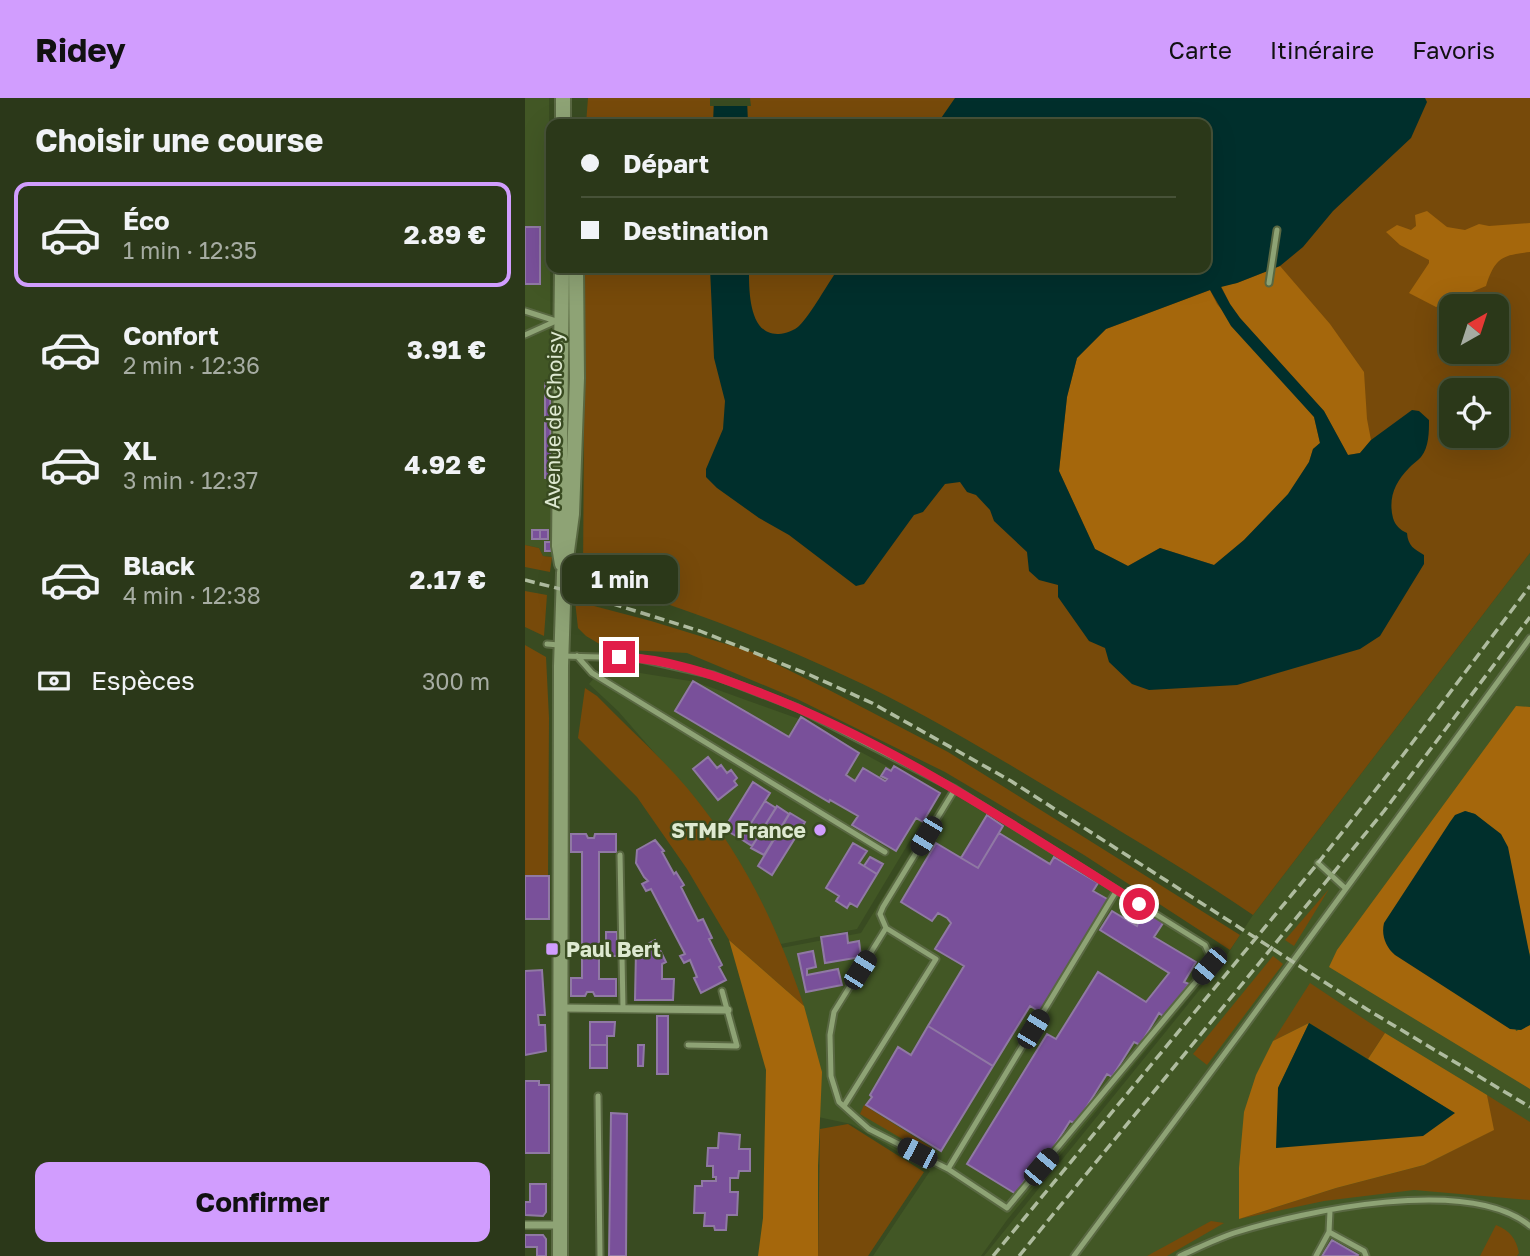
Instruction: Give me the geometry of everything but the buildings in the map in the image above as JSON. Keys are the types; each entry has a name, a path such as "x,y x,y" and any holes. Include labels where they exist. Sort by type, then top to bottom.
{"main road":[{"path":"563,98 563,119"},
{"name":"Avenue de Choisy","path":"562,273 559,322 559,546 564,573"},
{"name":"Avenue de Choisy","path":"560,1256 562,1008 557,648 572,514 577,357 576,273"}],"street":[{"path":"562,1008 728,1010"},
{"path":"525,1225 560,1225"}],"lane":[{"path":"1269,283 1277,230"},
{"path":"525,335 559,322 576,304"},
{"path":"525,312 559,322 577,357"},
{"path":"1074,1256 1530,638"},
{"path":"557,648 577,656 637,658 713,675 798,708 955,789 1205,945 1210,956 1209,966 1007,1208 949,1169 869,1129 839,1102 831,1076 830,1035 834,1012 886,929"},
{"path":"577,656 592,673 885,852"},
{"path":"844,1106 936,959 886,929 880,914 955,789"},
{"path":"620,855 623,1009"},
{"path":"1318,863 1345,888"},
{"path":"949,1169 1117,890"},
{"path":"688,1045 737,1046 722,991"},
{"path":"598,1096 600,1256"},
{"path":"1180,1256 1233,1234 1290,1218 1382,1201 1460,1203 1500,1209 1519,1217 1530,1226"},
{"path":"1316,1256 1329,1232 1330,1211"},
{"path":"1329,1232 1364,1251 1366,1256"}],"shaded area":[{"path":"525,98 549,98 549,119 546,119 546,273 550,273 552,557 543,556 539,548 525,545"},
{"path":"588,98 1530,98 1530,553 1253,915 1169,860 933,721 809,660 746,633 583,577 585,273 1211,273 1211,119 586,119"},
{"path":"1427,211 1447,227 1465,230 1479,224 1489,226 1530,223 1530,252 1501,260 1493,269 1486,286 1467,294 1439,294 1439,306 1436,307 1409,293 1429,260 1400,245 1386,232 1397,225 1411,230 1416,226 1415,215"},
{"path":"1280,266 1330,324 1364,372 1371,440 1360,453 1348,455 1324,411 1240,318 1221,286 1237,283"},
{"path":"1210,290 1217,304 1314,417 1320,443 1313,449 1309,462 1288,495 1244,540 1214,565 1160,548 1128,566 1095,549 1059,471 1067,397 1077,358 1106,329"},
{"path":"525,545 539,548 543,556 552,557 550,572 525,567"},
{"path":"1530,553 1530,1256 984,1256 1223,961 1253,915"},
{"path":"525,591 547,595 544,636 525,627"},
{"path":"575,601 752,652 831,691 948,752 1240,935 1230,950 1084,855 945,772 797,699 687,653 608,649 578,628"},
{"path":"525,645 546,657 549,718 548,875 525,876"},
{"path":"603,667 696,682 802,720 938,794 857,929 781,944 687,790 618,711 589,684"},
{"path":"585,688 597,696 655,753 688,789 726,839 770,919 804,1006 729,940 687,869 637,797 578,738"},
{"path":"1516,706 1530,707 1530,955 1486,823 1475,814 1465,811 1516,1031 1530,1025 1530,1089 1329,967 1337,950"},
{"path":"953,783 1225,954 1007,1220 981,1256 873,1256 930,1171 851,1124 804,1114 781,948 861,933"},
{"path":"1329,889 1294,946 1285,940"},
{"path":"729,940 804,1006 822,1072 818,1256 758,1256 763,1218 766,1070"},
{"path":"1273,956 1283,964 1207,1065 1193,1054"},
{"path":"1310,983 1385,1033 1368,1059 1309,1023 1273,1041"},
{"path":"1309,1023 1278,1088 1454,1113 1368,1059 1385,1033 1487,1095 1494,1130 1424,1165 1336,1188 1239,1219 1239,1168 1244,1112 1256,1075 1273,1041"},
{"path":"1487,1095 1530,1122 1530,1200 1414,1190 1324,1201 1239,1219 1336,1188 1424,1165 1493,1130"},
{"path":"864,1105 932,1148 921,1150 860,1114"},
{"path":"848,1124 924,1172 868,1256 818,1256 820,1129"},
{"path":"1211,1221 1224,1223 1167,1256 1147,1256"},
{"path":"1496,1225 1514,1239 1519,1253 1517,1256 1480,1256"}],"water":[{"path":"714,98 747,98 748,119 713,119"},
{"path":"955,98 1425,98 1427,102 1411,138 1333,211 1303,247 1280,266 1221,287 1240,318 1324,411 1348,455 1360,453 1371,440 1412,410 1419,411 1429,420 1426,449 1400,479 1391,504 1395,523 1407,533 1412,547 1424,555 1424,564 1380,636 1360,649 1237,685 1149,690 1132,684 1109,662 1105,648 1089,641 1058,597 1058,585 1039,580 1029,571 1027,552 994,521 990,510 976,495 967,492 960,482 945,484 923,512 914,515 864,584 856,586 789,535 759,518 717,488 706,477 706,469 723,429 725,401 714,358 710,273 749,273 752,309 761,327 769,333 790,332 809,314 836,273 1211,273 1211,119 940,119","holes":["1210,290 1231,326 1314,417 1320,443 1313,449 1309,462 1288,494 1244,540 1214,565 1160,548 1128,566 1095,549 1059,471 1067,397 1077,358 1106,329"]},
{"path":"1465,811 1475,814 1501,834 1508,847 1530,957 1530,1025 1521,1030 1510,1029 1395,955 1384,937 1384,923 1455,815"},
{"path":"1309,1023 1455,1113 1423,1136 1276,1148 1278,1088"}],"pier":[{"path":"710,98 750,98 751,106 710,106"}],"railway":[{"path":"525,580 584,595 700,631 872,703 1011,781 1368,1010 1530,1107"},
{"path":"993,1256 1318,863 1530,586"},
{"path":"1019,1256 1384,811 1530,617"}],"place":[{"name":"STMP France","path":"820,830"},
{"name":"Paul Bert","path":"552,949"}],"route":[{"path":"619,657 637,658 713,675 798,708 955,789 1139,904"}]}
